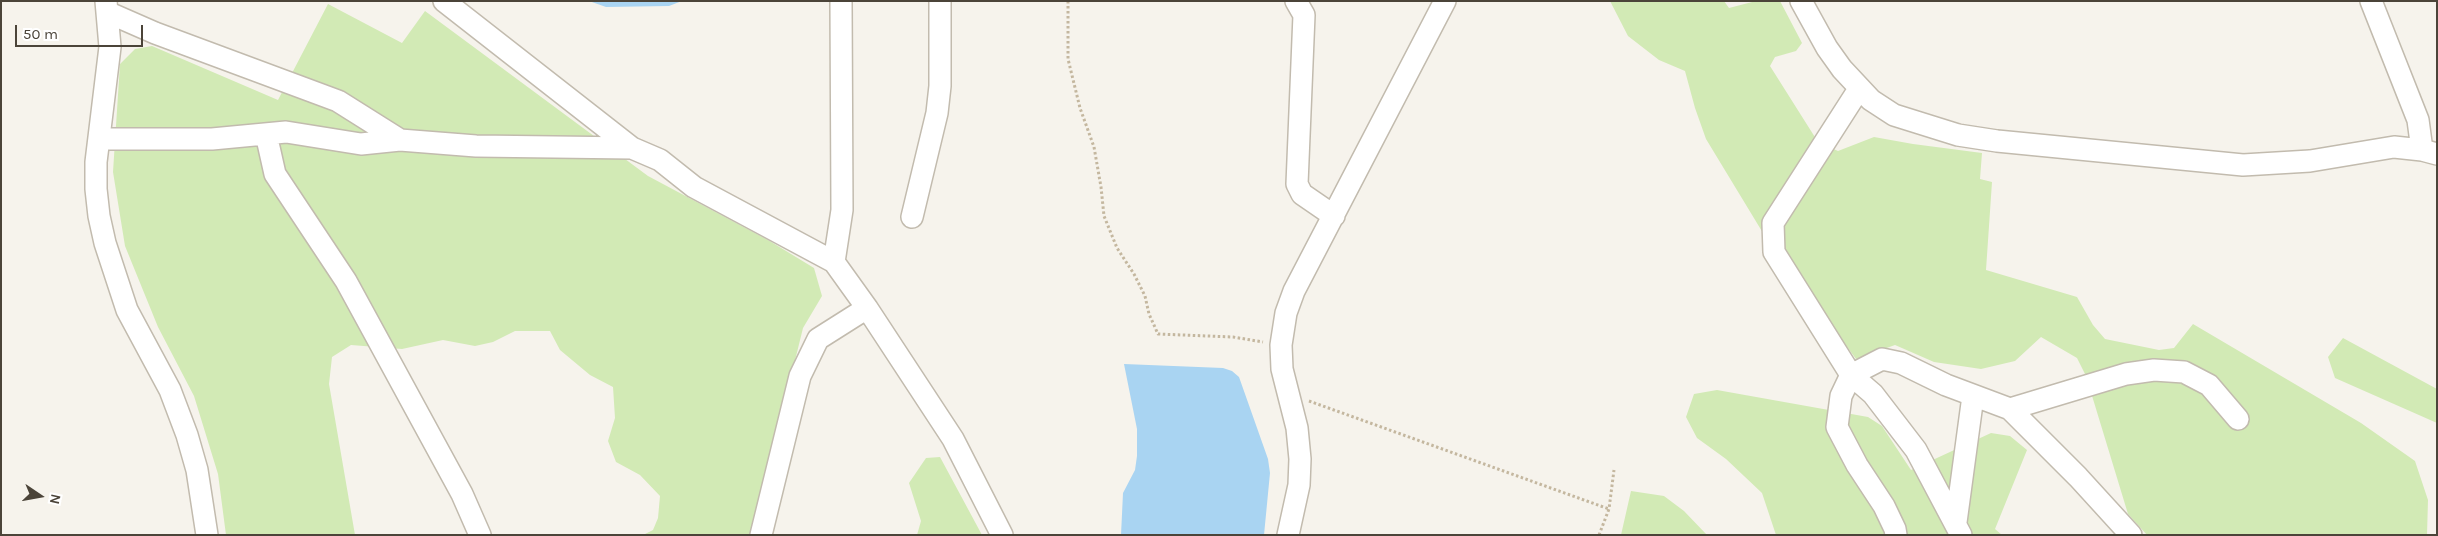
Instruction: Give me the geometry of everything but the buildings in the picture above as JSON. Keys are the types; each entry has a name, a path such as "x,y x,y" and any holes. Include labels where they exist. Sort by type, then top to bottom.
{"street":[{"path":"444,1 632,148 660,160 694,187 834,262 867,308 953,439 1002,535"},
{"path":"834,262 842,210 841,1"},
{"path":"912,217 936,113 940,86 940,1"},
{"path":"1296,1 1304,15 1297,184 1302,194 1334,216"},
{"path":"1288,535 1299,485 1300,459 1297,428 1282,369 1281,345 1286,313 1294,291 1445,1"},
{"path":"1801,1 1827,48 1859,88 1871,100 1894,115 1915,123 1958,135 1997,142 2243,165 2310,161 2394,147 2429,152 2371,1"},
{"path":"106,7 155,33 338,102 400,140"},
{"path":"106,7 110,47 99,139 96,189 105,243 127,310 170,390 187,435 197,470 207,535"},
{"path":"1859,88 1773,223 1774,252 1851,374 1874,394 1916,450 1958,528"},
{"path":"99,139 212,139 286,132 361,144 400,140 476,146 632,148"},
{"path":"266,134 274,174 346,281 462,494 480,535"},
{"path":"761,535 800,376 818,339 867,308"},
{"path":"1896,535 1896,529 1884,506 1857,464 1837,427 1841,396 1851,374 1882,359 1901,363 1973,396 2010,409 2078,477 2131,535"},
{"path":"2010,409 2126,374 2154,370 2184,372 2209,385 2238,419"},
{"path":"1958,528 1973,396"}],"path":[{"path":"1068,1 1068,58 1080,108 1094,147 1104,216 1117,248 1134,274 1158,334 1232,337 1281,345"},
{"path":"1289,394 1609,509"},
{"path":"1599,535 1609,509 1614,470"}],"green space":[{"path":"1610,1 1724,1 1729,8 1756,1 1780,1 1802,43 1796,51 1775,57 1770,66 1818,142 1838,151 1874,137 1982,153 1980,179 1992,182 1986,270 2077,297 2093,325 2105,339 2159,350 2174,348 2193,324 2361,423 2415,461 2428,500 2427,535 2147,535 2128,514 2086,376 2077,358 2041,337 2015,361 1981,369 1934,362 1895,345 1856,359 1763,233 1706,139 1685,71 1659,60 1628,36"},
{"path":"328,4 402,43 425,11 648,176 768,240 814,268 822,296 803,328 752,535 643,535 653,530 658,518 660,496 640,475 616,462 608,441 615,418 613,387 590,375 560,350 550,331 515,331 493,342 475,346 443,340 402,349 351,345 332,357 329,384 355,535 226,535 218,474 194,396 158,327 125,246 113,172 120,64 135,49 152,46 278,100"},
{"path":"2343,338 2437,389 2437,423 2335,378 2328,357"},
{"path":"1717,390 1868,417 1882,426 1911,470 1991,433 2010,436 2027,450 1995,529 2002,535 1776,535 1762,493 1726,459 1697,438 1686,417 1694,394"},
{"path":"940,457 982,535 917,535 921,521 909,483 926,458"},
{"path":"1631,491 1664,496 1684,511 1707,535 1621,535"}],"water":[{"path":"589,1 682,1 669,6 606,7"},
{"path":"1124,364 1223,368 1232,371 1239,377 1268,459 1270,473 1264,535 1121,535 1123,493 1135,470 1137,456 1137,429"}]}
